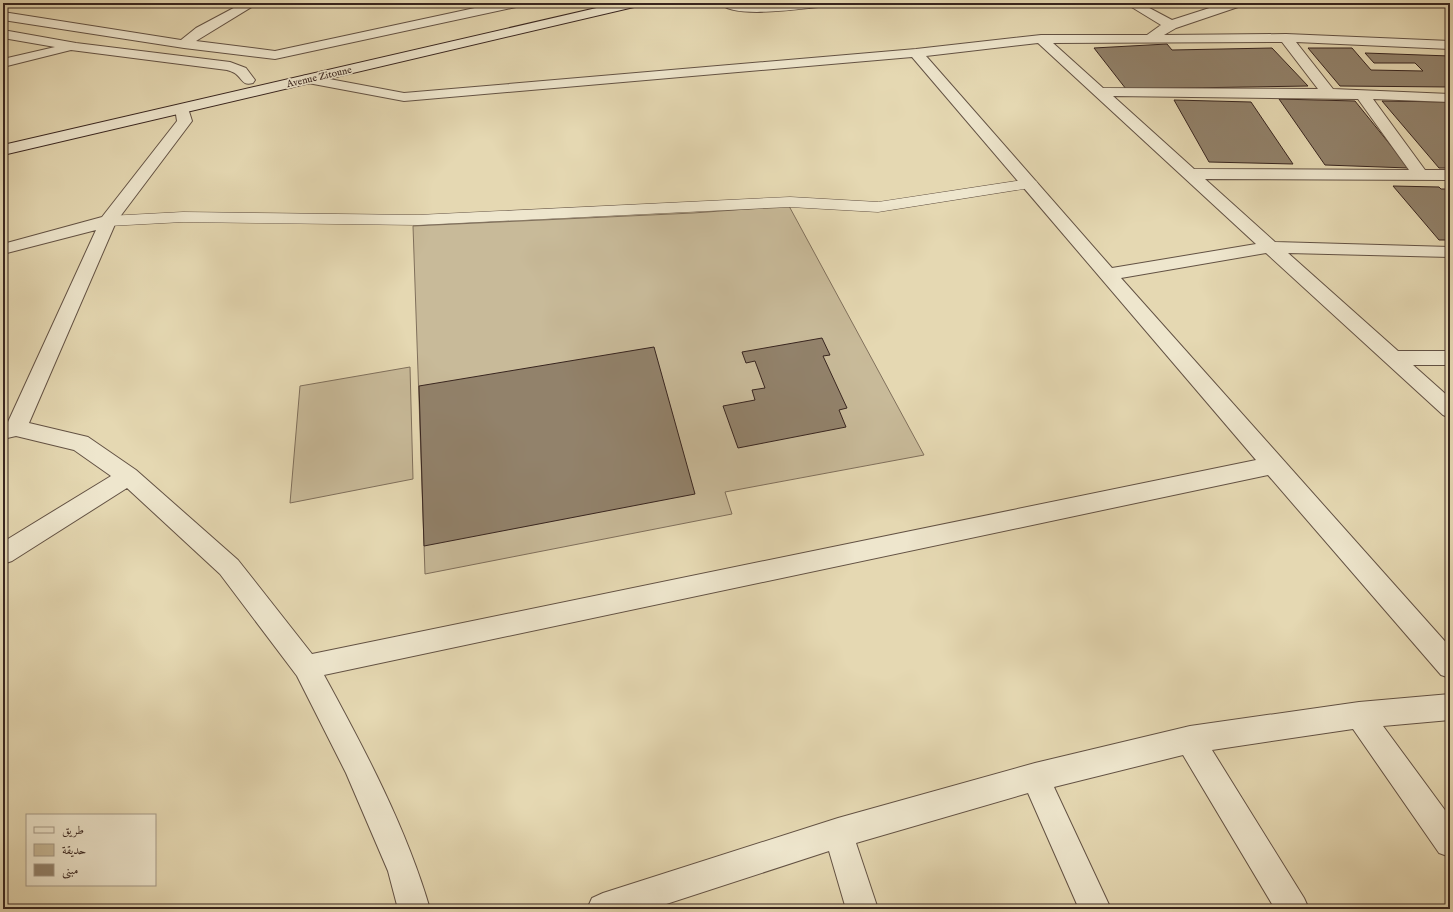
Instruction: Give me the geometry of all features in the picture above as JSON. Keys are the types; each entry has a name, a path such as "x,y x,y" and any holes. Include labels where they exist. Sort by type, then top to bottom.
{"street":[{"path":"184,44 201,31 252,3"},
{"path":"3,16 184,44 275,55 516,3"},
{"name":"Avenue Zitoune","path":"142,104 583,3"},
{"name":"Avenue Zitoune","path":"3,150 634,3"},
{"path":"726,3 734,7 750,8 818,3"},
{"path":"1131,3 1171,25"},
{"path":"1149,38 1171,25 1237,3"},
{"path":"3,34 76,47 230,66 241,71 248,80"},
{"path":"308,79 404,98 916,53 1041,39 1286,38 1450,45"},
{"path":"1286,38 1329,93"},
{"path":"1041,39 1450,410"},
{"path":"3,63 76,47"},
{"path":"916,53 1272,465 1450,666"},
{"path":"1100,92 1329,93 1450,98"},
{"path":"1362,94 1420,174"},
{"path":"182,108 185,121 108,221 9,430 80,443 128,476 229,567 306,667 356,762 403,870 414,909"},
{"path":"1190,174 1450,175"},
{"path":"3,249 108,221"},
{"path":"1108,274 1270,247 1450,252"},
{"path":"1393,358 1450,358"},
{"path":"306,667 1272,465"},
{"path":"3,554 128,476"},
{"path":"620,906 838,833 1035,777 1190,740 1359,715 1450,707"},
{"path":"1359,715 1450,842"},
{"path":"1190,740 1293,909"},
{"path":"1035,777 1095,909"},
{"path":"838,833 862,909"}],"lane":[{"path":"108,221 183,217 418,220 790,202 878,207 1030,184"}],"green space":[{"path":"789,206 924,455 725,492 732,514 425,574 413,226 693,213"},
{"path":"410,367 413,479 290,503 300,386"}],"building":[{"path":"1167,44 1172,50 1272,48 1308,86 1126,89 1094,48"},
{"path":"1308,48 1352,48 1371,70 1423,71 1415,63 1374,63 1365,53 1450,56 1450,87 1340,86"},
{"path":"1279,99 1355,101 1409,168 1325,165"},
{"path":"1174,100 1251,102 1293,164 1209,162"},
{"path":"1382,101 1450,102 1450,168 1439,168"},
{"path":"1393,186 1439,187 1441,189 1450,189 1450,240 1439,240"},
{"path":"822,338 830,355 823,356 847,408 839,410 846,427 738,448 723,406 755,400 752,390 765,388 755,361 746,363 742,352"},
{"path":"654,347 695,494 424,546 419,386"}]}
